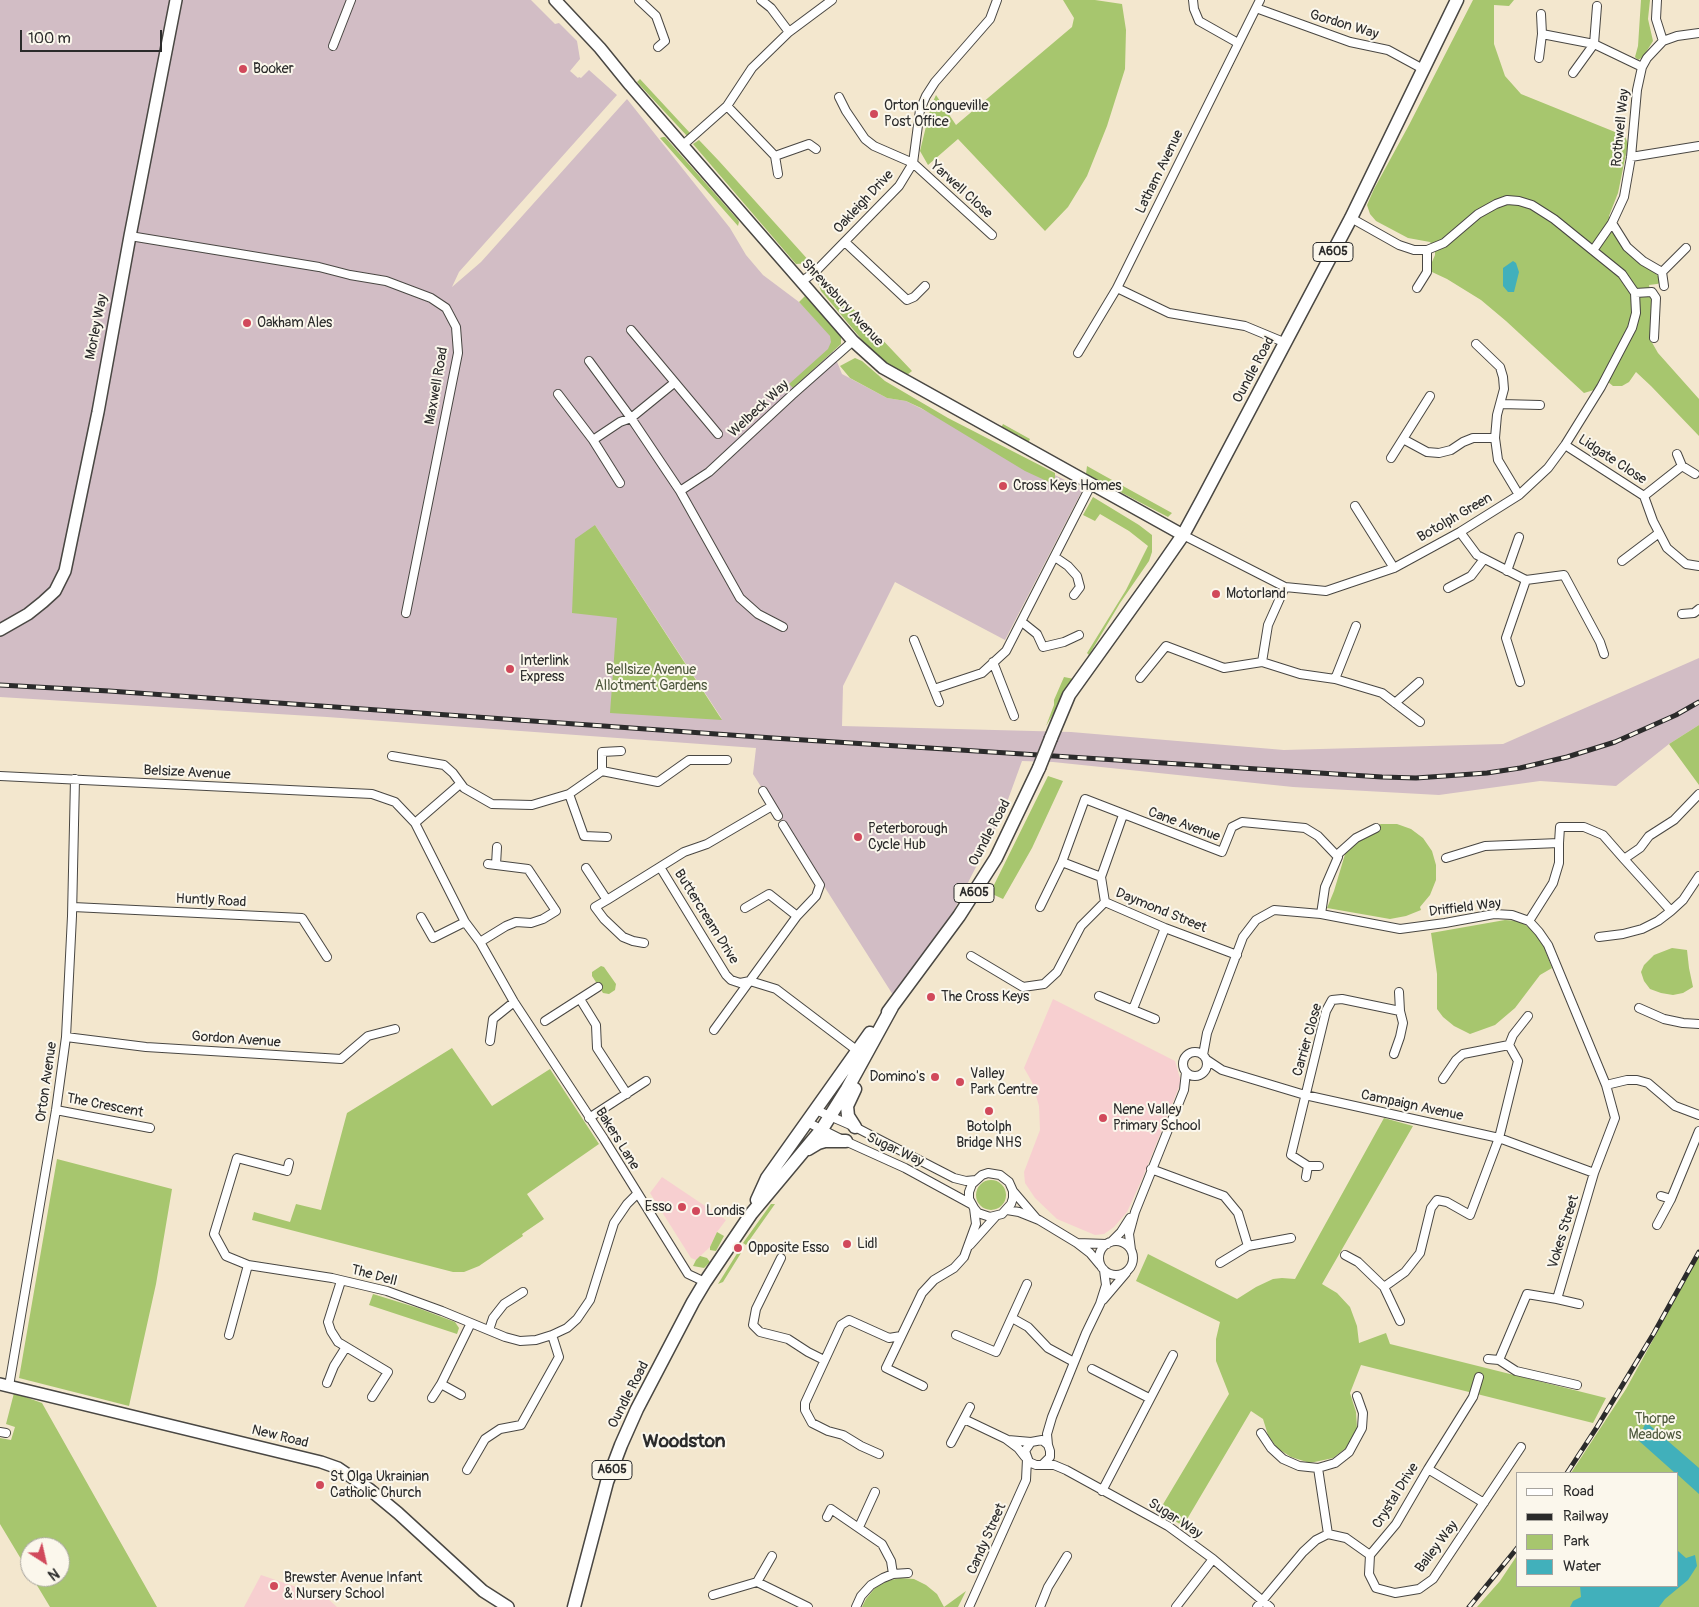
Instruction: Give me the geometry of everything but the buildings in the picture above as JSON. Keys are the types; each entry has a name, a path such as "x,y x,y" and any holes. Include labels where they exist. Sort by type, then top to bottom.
{"main road":[{"name":"Oundle Road","path":"751,1214 767,1178 816,1110 861,1053 892,1007 959,916 996,858 1039,768 1069,695 1183,535 1351,218 1457,0"},
{"path":"855,1127 848,1116 847,1106 892,1007"},
{"name":"Oundle Road","path":"574,1607 607,1482 620,1445 638,1409 705,1282 764,1197 822,1129 831,1115 861,1053"},
{"path":"802,1153 825,1141 846,1141"}],"street":[{"name":"Morley Way","path":"0,630 28,614 43,602 55,591 65,571 98,412 176,0"},
{"path":"333,46 351,0"},
{"name":"Shrewsbury Avenue","path":"555,0 600,48 853,341 883,368 1183,535"},
{"path":"639,0 656,16 665,41 658,47"},
{"path":"761,0 771,8 789,32"},
{"path":"683,146 727,106 752,68 789,32 832,0"},
{"name":"Oakleigh Drive","path":"801,282 816,271 899,186 913,163 920,110 926,96 935,82 990,19 997,0"},
{"path":"1193,0 1194,9 1199,21 1238,44"},
{"name":"Latham Avenue","path":"1078,353 1117,288 1260,0"},
{"path":"1657,0 1656,19 1663,41 1677,36 1699,34"},
{"path":"1573,74 1594,44 1598,6"},
{"name":"Gordon Way","path":"1256,8 1350,42 1388,50 1423,69"},
{"path":"1539,58 1542,34 1541,14"},
{"path":"1542,34 1594,44 1642,66"},
{"name":"Rothwell Way","path":"1594,250 1612,223 1624,197 1631,157 1637,90 1642,66 1663,41"},
{"name":"Yarwell Close","path":"839,97 865,139 874,146 913,163 992,235"},
{"path":"727,106 775,156 778,174"},
{"path":"775,156 809,144 816,149"},
{"path":"1631,157 1699,146"},
{"path":"1351,218 1400,245 1414,250 1427,250 1444,243 1488,208 1508,200 1519,201 1543,210 1622,274 1635,293 1652,292 1656,298 1654,338"},
{"path":"1612,223 1628,247 1643,261 1662,272"},
{"name":"Maxwell Road","path":"130,236 319,267 386,281 431,298 446,308 456,327 458,353 406,613"},
{"path":"845,242 907,300 914,297 925,286"},
{"path":"1662,272 1686,248"},
{"path":"1417,288 1427,272 1427,250"},
{"path":"1662,272 1664,286"},
{"path":"1117,288 1169,313 1245,326 1286,343"},
{"name":"Botolph Green","path":"1183,535 1286,587 1326,591 1394,568 1460,532 1519,495 1548,468 1601,387 1632,328 1636,313 1635,293"},
{"name":"Welbeck Way","path":"631,330 718,434"},
{"name":"Welbeck Way","path":"680,491 709,472 853,341"},
{"path":"1476,344 1500,367 1503,377 1504,389 1497,415 1495,438 1498,460 1519,495"},
{"path":"589,361 631,418 680,491 740,598 758,614 783,627"},
{"path":"593,440 620,422 631,418 674,383"},
{"path":"558,394 593,440 620,483"},
{"path":"1391,458 1430,396"},
{"path":"1501,404 1540,405"},
{"path":"1402,439 1427,452 1439,453 1451,450 1473,438 1495,438"},
{"name":"Lidgate Close","path":"1565,444 1644,496 1652,521 1668,548 1686,564 1699,566"},
{"path":"1678,454 1682,466 1695,474"},
{"name":"Lidgate Close","path":"1644,496 1682,466"},
{"path":"934,689 982,673 1006,651 1092,483"},
{"path":"1355,506 1394,568"},
{"path":"1460,532 1477,555 1526,580 1564,575 1600,642 1604,654"},
{"path":"1622,561 1659,533"},
{"path":"1507,571 1519,537"},
{"path":"1055,557 1068,566 1077,576 1080,587 1074,595"},
{"path":"1448,588 1471,576 1484,559"},
{"path":"1520,682 1506,638 1526,580"},
{"path":"1262,662 1268,625 1286,587"},
{"path":"1682,614 1694,613 1699,609"},
{"path":"1022,622 1037,634 1043,647 1064,642 1079,635"},
{"path":"1335,679 1356,626"},
{"path":"914,640 939,702"},
{"path":"1140,678 1166,646 1224,668 1262,662 1300,674 1335,679 1382,692 1420,722"},
{"path":"993,662 1014,716"},
{"path":"1395,703 1419,682"},
{"path":"602,771 602,752 621,751"},
{"path":"392,756 444,765 453,773 464,788 492,804 532,804 569,794 602,771 658,782 689,760 727,760"},
{"name":"Belsize Avenue","path":"0,776 372,794"},
{"name":"Orton Avenue","path":"5,1385 56,1110 66,1037 72,907 74,779"},
{"path":"415,822 460,784"},
{"path":"763,791 778,816"},
{"name":"Bakers Lane","path":"372,794 395,802 415,822 465,922 480,942 514,1002 688,1274 705,1282"},
{"path":"569,794 584,836 608,837"},
{"path":"1624,859 1640,848 1649,836 1674,820 1699,794"},
{"name":"Cane Avenue","path":"1062,862 1085,799 1222,852 1232,827 1242,822 1305,828 1318,836 1337,854"},
{"name":"Buttercream Drive","path":"772,806 707,844 684,852 660,867 726,975 731,980 740,983 750,981 776,989 861,1053"},
{"name":"Daymond Street","path":"1123,815 1100,877 1105,902 1165,928 1237,955"},
{"path":"714,1030 797,916 816,896 820,885 783,825"},
{"path":"1594,1173 1615,1118 1606,1085 1548,945 1540,932 1529,921 1553,883 1559,863 1560,827 1584,827 1604,835 1671,911"},
{"path":"1321,914 1325,887 1338,857 1337,854 1356,838 1376,828"},
{"path":"1446,858 1485,846 1559,842"},
{"path":"496,865 497,847"},
{"path":"1040,907 1062,862 1100,877"},
{"path":"488,864 528,869 561,919"},
{"path":"644,943 623,937 595,907 660,867"},
{"path":"586,868 607,900"},
{"path":"1599,937 1642,929 1658,921 1683,900 1699,876"},
{"path":"745,908 769,894 797,916"},
{"path":"971,956 1023,987 1044,984 1057,972 1081,926 1105,902"},
{"name":"Huntly Road","path":"72,907 302,918 327,957"},
{"name":"Driffield Way","path":"1195,1052 1207,1034 1243,937 1256,920 1274,910 1321,914 1400,929 1445,924 1494,914 1512,915 1529,921"},
{"path":"480,942 506,926 516,922 531,923 543,919 556,911"},
{"path":"421,917 433,938 465,922"},
{"path":"1133,1008 1165,928"},
{"path":"545,1021 598,987"},
{"path":"1394,1054 1403,1023 1399,992"},
{"path":"1099,996 1133,1008 1155,1019"},
{"path":"580,999 596,1026 596,1048 626,1094"},
{"name":"Carrier Close","path":"1305,1095 1326,1011 1332,1000 1342,999 1400,1011"},
{"path":"490,1041 493,1019 514,1002"},
{"path":"1639,1008 1664,1019 1699,1024"},
{"path":"1509,1045 1513,1035 1528,1016"},
{"name":"Gordon Avenue","path":"66,1037 146,1047 341,1059 368,1036 395,1029"},
{"name":"Driffield Way","path":"1205,1057 1207,1034"},
{"path":"1443,1079 1456,1060 1463,1054 1509,1045"},
{"path":"1384,1288 1405,1272 1420,1253 1431,1208 1437,1200 1448,1202 1470,1215 1498,1138 1518,1061 1509,1045"},
{"path":"1100,1304 1133,1263 1129,1234 1135,1212 1184,1090 1186,1072 1183,1061 1188,1054 1195,1052 1205,1057 1208,1064 1206,1071 1197,1076 1184,1090"},
{"name":"Campaign Avenue","path":"1205,1057 1222,1070"},
{"name":"Campaign Avenue","path":"1206,1071 1222,1070 1305,1095 1498,1138 1594,1173"},
{"path":"1186,1072 1189,1075 1197,1076"},
{"path":"1606,1085 1627,1080 1648,1083 1675,1106 1699,1115"},
{"path":"589,1118 646,1081"},
{"path":"1305,1095 1291,1155 1308,1166 1319,1166"},
{"name":"The Crescent","path":"56,1110 150,1128"},
{"name":"Sugar Way","path":"816,1110 831,1115 954,1178 966,1181 976,1180"},
{"name":"Sugar Way","path":"807,1122 904,1168 972,1206"},
{"path":"1658,1225 1671,1199 1699,1131"},
{"name":"The Dell","path":"289,1163 287,1171 237,1158 214,1234 226,1256 248,1265 341,1280 387,1292 471,1322 504,1337 520,1341 536,1340 552,1335 566,1328 577,1319 590,1300 614,1223 636,1194"},
{"path":"1306,1177 1308,1166"},
{"path":"1151,1169 1224,1196 1238,1213 1248,1246"},
{"path":"923,1386 886,1368 922,1293 934,1280 954,1268 964,1257 976,1224 969,1192 972,1184 982,1175 995,1173 1005,1178 1013,1191 1039,1220"},
{"name":"Vokes Street","path":"1556,1299 1594,1173"},
{"path":"967,1248 996,1216 1007,1210 1011,1204 1013,1191"},
{"path":"1661,1196 1671,1199"},
{"path":"972,1206 984,1215 996,1216"},
{"path":"1007,1210 1019,1212 1039,1220 1077,1242 1090,1253 1102,1268 1113,1275 1126,1272"},
{"path":"964,1419 1006,1439 1018,1448 1032,1464 1042,1464 1050,1458 1047,1434 1052,1418 1100,1304 1106,1285 1099,1260 1101,1251 1121,1232 1135,1212"},
{"path":"1220,1264 1248,1246 1291,1238"},
{"path":"1077,1242 1109,1243 1115,1241 1125,1244 1131,1250"},
{"path":"1345,1255 1358,1262 1384,1288 1400,1321"},
{"path":"781,1258 756,1310 752,1325 760,1332 788,1339 824,1360"},
{"path":"229,1335 248,1265"},
{"path":"341,1280 328,1322 338,1342 388,1372 372,1397"},
{"path":"956,1335 996,1352 1027,1284"},
{"path":"489,1330 493,1318 504,1304 523,1292"},
{"path":"1499,1360 1527,1294 1579,1304"},
{"path":"1012,1318 1028,1327 1048,1348 1074,1362"},
{"path":"879,1454 843,1435 828,1431 809,1420 805,1410 806,1403 841,1325 849,1320 889,1338 901,1336"},
{"path":"432,1398 441,1384 471,1322"},
{"path":"467,1470 485,1440 500,1429 521,1425 560,1357 552,1335"},
{"path":"327,1383 334,1366 346,1347"},
{"path":"1102,1490 1173,1355"},
{"path":"1488,1358 1499,1360 1516,1371 1576,1385"},
{"path":"1092,1369 1149,1398"},
{"name":"Crystal Drive","path":"1370,1555 1396,1524 1473,1397 1479,1377"},
{"path":"441,1384 461,1395"},
{"name":"New Road","path":"5,1385 321,1462 338,1468 398,1512 483,1591 508,1607"},
{"path":"1261,1433 1271,1448 1283,1459 1299,1466 1318,1468 1335,1463 1349,1452 1358,1440 1362,1428 1363,1413 1357,1396"},
{"path":"951,1443 970,1407"},
{"path":"1027,1459 1025,1451 1032,1441 1042,1433 1052,1418"},
{"path":"1006,1439 1020,1442 1042,1440 1049,1448"},
{"name":"Bailey Way","path":"1370,1555 1369,1574 1376,1588 1395,1592 1419,1589 1433,1578 1521,1447"},
{"name":"Sugar Way","path":"1049,1448 1066,1470"},
{"name":"Candy Street","path":"1026,1480 1027,1459"},
{"name":"Sugar Way","path":"1042,1464 1054,1465 1066,1470 1168,1526 1213,1560 1260,1604 1270,1607"},
{"name":"Candy Street","path":"969,1607 1026,1480 1042,1464"},
{"path":"1318,1468 1328,1534"},
{"path":"1428,1469 1484,1503"},
{"path":"859,1527 875,1492"},
{"path":"827,1517 831,1509 882,1544 891,1561 893,1574"},
{"path":"1260,1604 1303,1552 1316,1540 1328,1534 1346,1538 1370,1555"},
{"path":"757,1582 772,1556"},
{"path":"1040,1607 1048,1587 1067,1556"},
{"path":"1176,1607 1213,1560"},
{"path":"856,1607 861,1596 871,1585 893,1574 908,1573"},
{"path":"713,1595 757,1582 808,1607"}],"shaded area":[{"path":"0,0 531,0 555,24 559,23 577,41 580,59 570,71 578,78 581,78 589,70 617,95 459,272 452,287 481,262 627,99 730,228 746,255 763,275 799,302 831,336 833,352 842,374 887,398 906,401 1083,489 1005,640 895,582 843,686 842,726 1071,732 1284,750 1503,744 1699,658 1699,725 1669,744 1616,786 1540,781 1439,795 1293,787 1053,762 1022,761 1002,816 953,912 893,995 753,774 756,748 327,717 0,697","holes":["595,525 722,719 617,618"]},
{"name":"Nene Valley Primary School","path":"1053,999 1175,1061 1181,1082 1127,1212 1114,1227 1104,1234 1095,1235 1057,1219 1035,1198 1025,1183 1024,1172 1040,1130 1039,1106 1032,1082 1024,1068"},
{"name":"Esso","path":"662,1177 726,1220 717,1232 710,1247 696,1260 691,1258 650,1193"},
{"name":"Brewster Avenue Infant & Nursery School","path":"261,1575 326,1597 337,1607 244,1607"}],"green space":[{"path":"1063,0 1095,0 1122,4 1126,30 1125,69 1107,126 1087,176 1068,207 1045,231 958,139 928,165 920,151 931,106 936,95 956,125 1072,27 1074,18"},
{"path":"1473,0 1514,0 1509,6 1494,5 1494,44 1505,76 1521,94 1625,136 1628,144 1618,193 1609,216 1614,231 1632,256 1660,277 1660,283 1649,285 1654,312 1650,326 1650,339 1658,353 1699,399 1699,436 1636,372 1629,382 1622,386 1613,386 1602,377 1594,390 1584,393 1481,300 1432,272 1435,248 1430,242 1408,238 1376,221 1370,214 1367,205 1374,189"},
{"path":"1641,0 1650,0 1648,19 1653,41 1643,57 1638,60 1635,57 1638,46"},
{"path":"640,79 690,133 687,136 637,82"},
{"path":"663,137 738,220 738,226 660,138"},
{"path":"699,140 811,263 796,264 693,144"},
{"path":"822,276 912,371 907,375 889,365 868,347 821,291 818,283"},
{"path":"805,296 836,331 838,330 841,336 841,344 793,388 789,384 828,349 831,342 830,336 799,302"},
{"path":"855,358 862,361 885,381 948,418 1055,473 1055,478 1051,483 1025,471 921,408 906,401 887,398 850,378 840,366"},
{"path":"1003,424 1030,439 1028,443 1018,435 1001,428"},
{"path":"1087,466 1172,513 1168,517 1086,474"},
{"path":"1093,497 1152,535 1152,552 1149,561 1120,603 1089,655 1087,653 1126,590 1148,546 1129,531 1100,514 1095,521 1083,515"},
{"name":"Bellsize Avenue Allotment Gardens","path":"595,525 722,720 610,713 617,618 572,613 575,539"},
{"path":"1064,677 1074,679 1046,726 1054,700"},
{"path":"1699,725 1699,785 1669,744"},
{"path":"1048,776 1063,781 1032,848 1003,899 990,893"},
{"path":"1381,824 1397,824 1411,829 1423,838 1432,851 1436,865 1436,880 1430,895 1420,907 1421,910 1406,916 1390,919 1327,908 1346,851 1367,829"},
{"path":"1505,920 1519,921 1533,930 1542,942 1552,968 1540,975 1515,1008 1495,1025 1470,1034 1454,1026 1437,1009 1437,974 1431,933"},
{"path":"1672,948 1687,950 1693,987 1683,993 1673,995 1650,989 1644,981 1641,972 1644,965 1654,955"},
{"path":"601,966 604,967 616,984 615,990 609,994 603,993 592,976 592,972"},
{"path":"452,1048 492,1106 550,1069 599,1144 527,1194 544,1219 479,1266 464,1272 453,1272 252,1220 254,1212 290,1222 296,1204 321,1210 347,1113"},
{"path":"1384,1118 1413,1126 1322,1284 1337,1293 1350,1307 1357,1326 1359,1343 1386,1333 1390,1344 1606,1398 1593,1423 1361,1365 1350,1393 1356,1412 1357,1429 1346,1448 1333,1458 1310,1463 1291,1457 1277,1448 1268,1435 1263,1419 1251,1411 1183,1526 1159,1511 1229,1394 1216,1361 1216,1339 1220,1322 1136,1281 1148,1254 1237,1299 1273,1279 1295,1279"},
{"path":"57,1159 172,1189 156,1284 129,1406 19,1378"},
{"path":"991,1180 1002,1184 1006,1195 1002,1206 991,1210 980,1206 976,1195 980,1184"},
{"path":"771,1204 775,1204 746,1245 743,1243"},
{"path":"717,1232 724,1236 716,1251 710,1250 710,1247"},
{"path":"738,1252 741,1253 723,1282 718,1284"},
{"path":"700,1256 707,1258 710,1262 704,1268 693,1266"},
{"name":"Thorpe Meadows","path":"1699,1256 1699,1607 1477,1607 1500,1581 1516,1557 1516,1587 1679,1587 1679,1472 1572,1472 1626,1389"},
{"path":"373,1294 455,1322 459,1328 457,1334 369,1305"},
{"path":"14,1393 42,1403 157,1607 50,1607 38,1587 70,1587 70,1537 20,1537 20,1557 0,1524 0,1438 11,1440 15,1427 6,1424"},
{"path":"900,1578 914,1579 926,1585 937,1594 944,1607 862,1607 875,1588 887,1581"},
{"path":"966,1591 958,1607 944,1607"}],"water":[{"path":"1513,261 1516,263 1519,272 1514,292 1508,292 1503,286 1503,268"},
{"path":"1646,1422 1699,1468 1699,1494 1679,1476 1679,1472 1674,1472 1638,1440"},
{"path":"1679,1552 1686,1558 1695,1555 1697,1566 1688,1580 1665,1599 1659,1607 1570,1607 1573,1601 1581,1597 1580,1587 1679,1587"}],"railway":[{"path":"0,685 773,738 1416,778 1487,773 1520,768 1567,757 1615,742 1676,715 1699,702"},
{"path":"1568,1472 1654,1333 1699,1252"},
{"path":"1469,1607 1516,1549"}],"place":[{"name":"Booker","path":"243,69"},
{"name":"Orton Longueville Post Office","path":"874,114"},
{"name":"Oakham Ales","path":"247,323"},
{"name":"Cross Keys Homes","path":"1003,486"},
{"name":"Motorland","path":"1216,594"},
{"name":"Interlink Express","path":"510,669"},
{"name":"Peterborough Cycle Hub","path":"858,837"},
{"name":"The Cross Keys","path":"931,997"},
{"name":"Domino's","path":"935,1077"},
{"name":"Valley Park Centre","path":"960,1082"},
{"name":"Botolph Bridge NHS","path":"989,1111"},
{"name":"Nene Valley Primary School","path":"1103,1118"},
{"name":"Esso","path":"682,1207"},
{"name":"Londis","path":"696,1211"},
{"name":"Lidl","path":"847,1244"},
{"name":"Opposite Esso","path":"738,1248"},
{"name":"St Olga Ukrainian Catholic Church","path":"320,1485"},
{"name":"Brewster Avenue Infant & Nursery School","path":"274,1586"}],"district":[{"name":"Woodston","path":"684,1442"}]}
